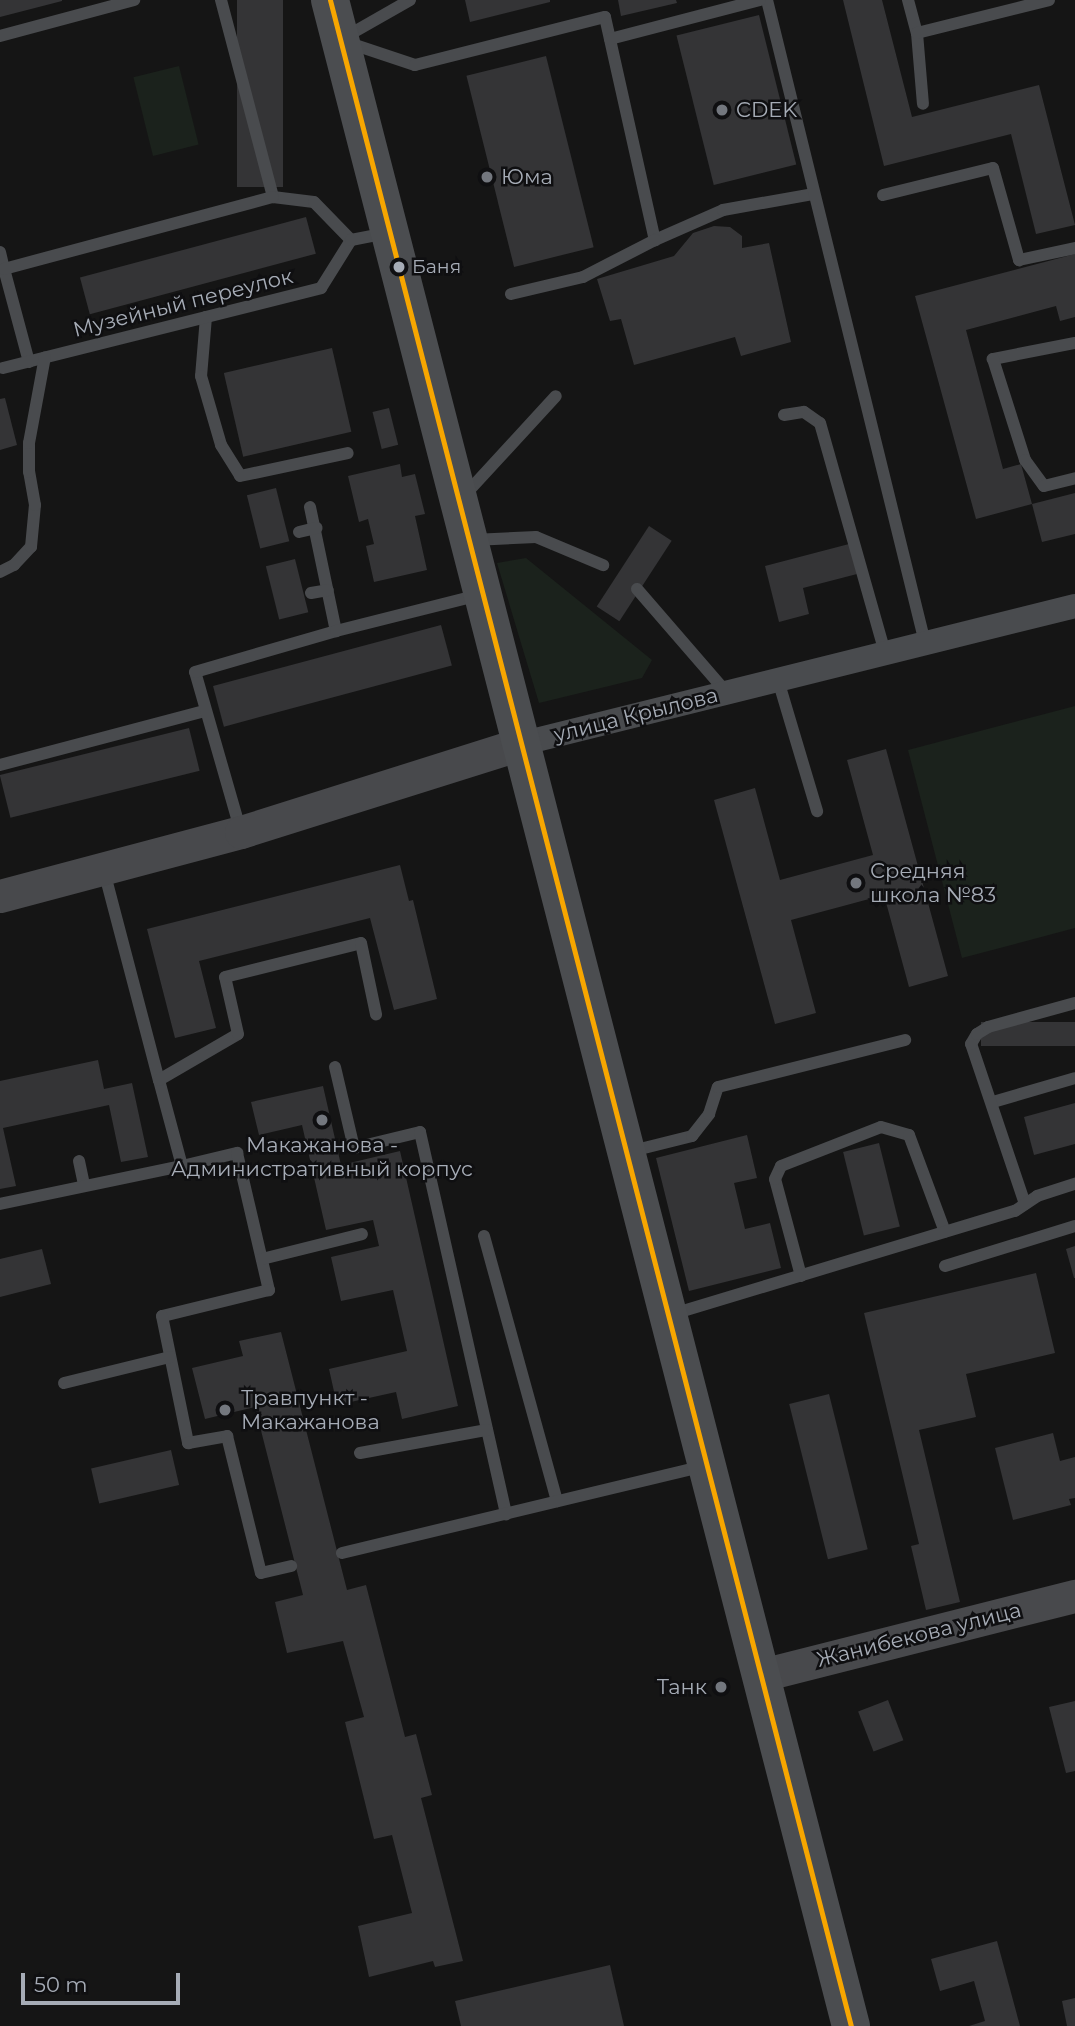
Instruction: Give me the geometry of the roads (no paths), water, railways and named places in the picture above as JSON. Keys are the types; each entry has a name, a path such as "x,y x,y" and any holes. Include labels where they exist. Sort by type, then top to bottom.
{"main road":[{"path":"331,0 520,744 852,2026"}],"street":[{"name":"улица Крылова","path":"0,896 241,832 520,744 1075,606"},
{"name":"Жанибекова улица","path":"762,1675 1075,1596"}],"lane":[{"path":"0,36 134,0"},
{"path":"222,0 273,197"},
{"path":"340,40 410,0"},
{"path":"610,39 760,0"},
{"path":"767,0 925,643"},
{"path":"908,0 917,33 923,104"},
{"path":"917,33 1049,0"},
{"path":"340,40 415,65 606,17 656,240"},
{"path":"883,195 993,168 1019,260 1075,248"},
{"path":"511,294 583,277 723,210 813,194"},
{"path":"4,269 273,197 314,202 351,240 390,232"},
{"name":"Музейный переулок","path":"3,368 321,288 351,240"},
{"path":"0,252 29,362"},
{"path":"206,317 201,376 221,445 240,477 348,453"},
{"path":"1075,343 993,359 1024,460 1044,486 1075,478"},
{"path":"0,572 14,565 32,547 35,505 29,472 29,443 45,357"},
{"path":"458,502 556,396"},
{"path":"783,415 804,412 820,423 885,652"},
{"path":"310,507 317,528 336,631"},
{"path":"299,531 317,528"},
{"path":"470,540 536,537 603,565"},
{"path":"637,589 727,693"},
{"path":"311,593 328,590"},
{"path":"241,832 195,672 336,631 482,594"},
{"path":"778,680 817,811"},
{"path":"0,765 205,711"},
{"path":"103,869 182,1166"},
{"path":"159,1080 239,1034 226,977 361,943 376,1014"},
{"path":"1026,1204 971,1044 977,1034 988,1027 1075,1003"},
{"path":"626,1152 692,1136 709,1114 718,1087 905,1040"},
{"path":"335,1067 354,1148 420,1132 506,1514"},
{"path":"993,1102 1075,1078"},
{"path":"801,1276 775,1179 781,1166 881,1128 909,1135 945,1232"},
{"path":"0,1204 237,1153 269,1290 162,1317 188,1443 227,1436 261,1573 291,1566"},
{"path":"79,1161 84,1185"},
{"path":"669,1316 1016,1211 1037,1196 1075,1184"},
{"path":"945,1266 1075,1226"},
{"path":"262,1259 362,1234"},
{"path":"484,1236 557,1501"},
{"path":"64,1383 170,1357"},
{"path":"360,1453 487,1430"},
{"path":"342,1553 708,1465"}],"place":[{"name":"CDEK","path":"722,110"},
{"name":"Юма","path":"487,177"},
{"name":"Баня","path":"399,267"},
{"name":"Средняя школа №83","path":"856,883"},
{"name":"Макажанова - Административный корпус","path":"322,1120"},
{"name":"Травпункт - Макажанова","path":"225,1410"},
{"name":"Танк","path":"721,1687"}]}
